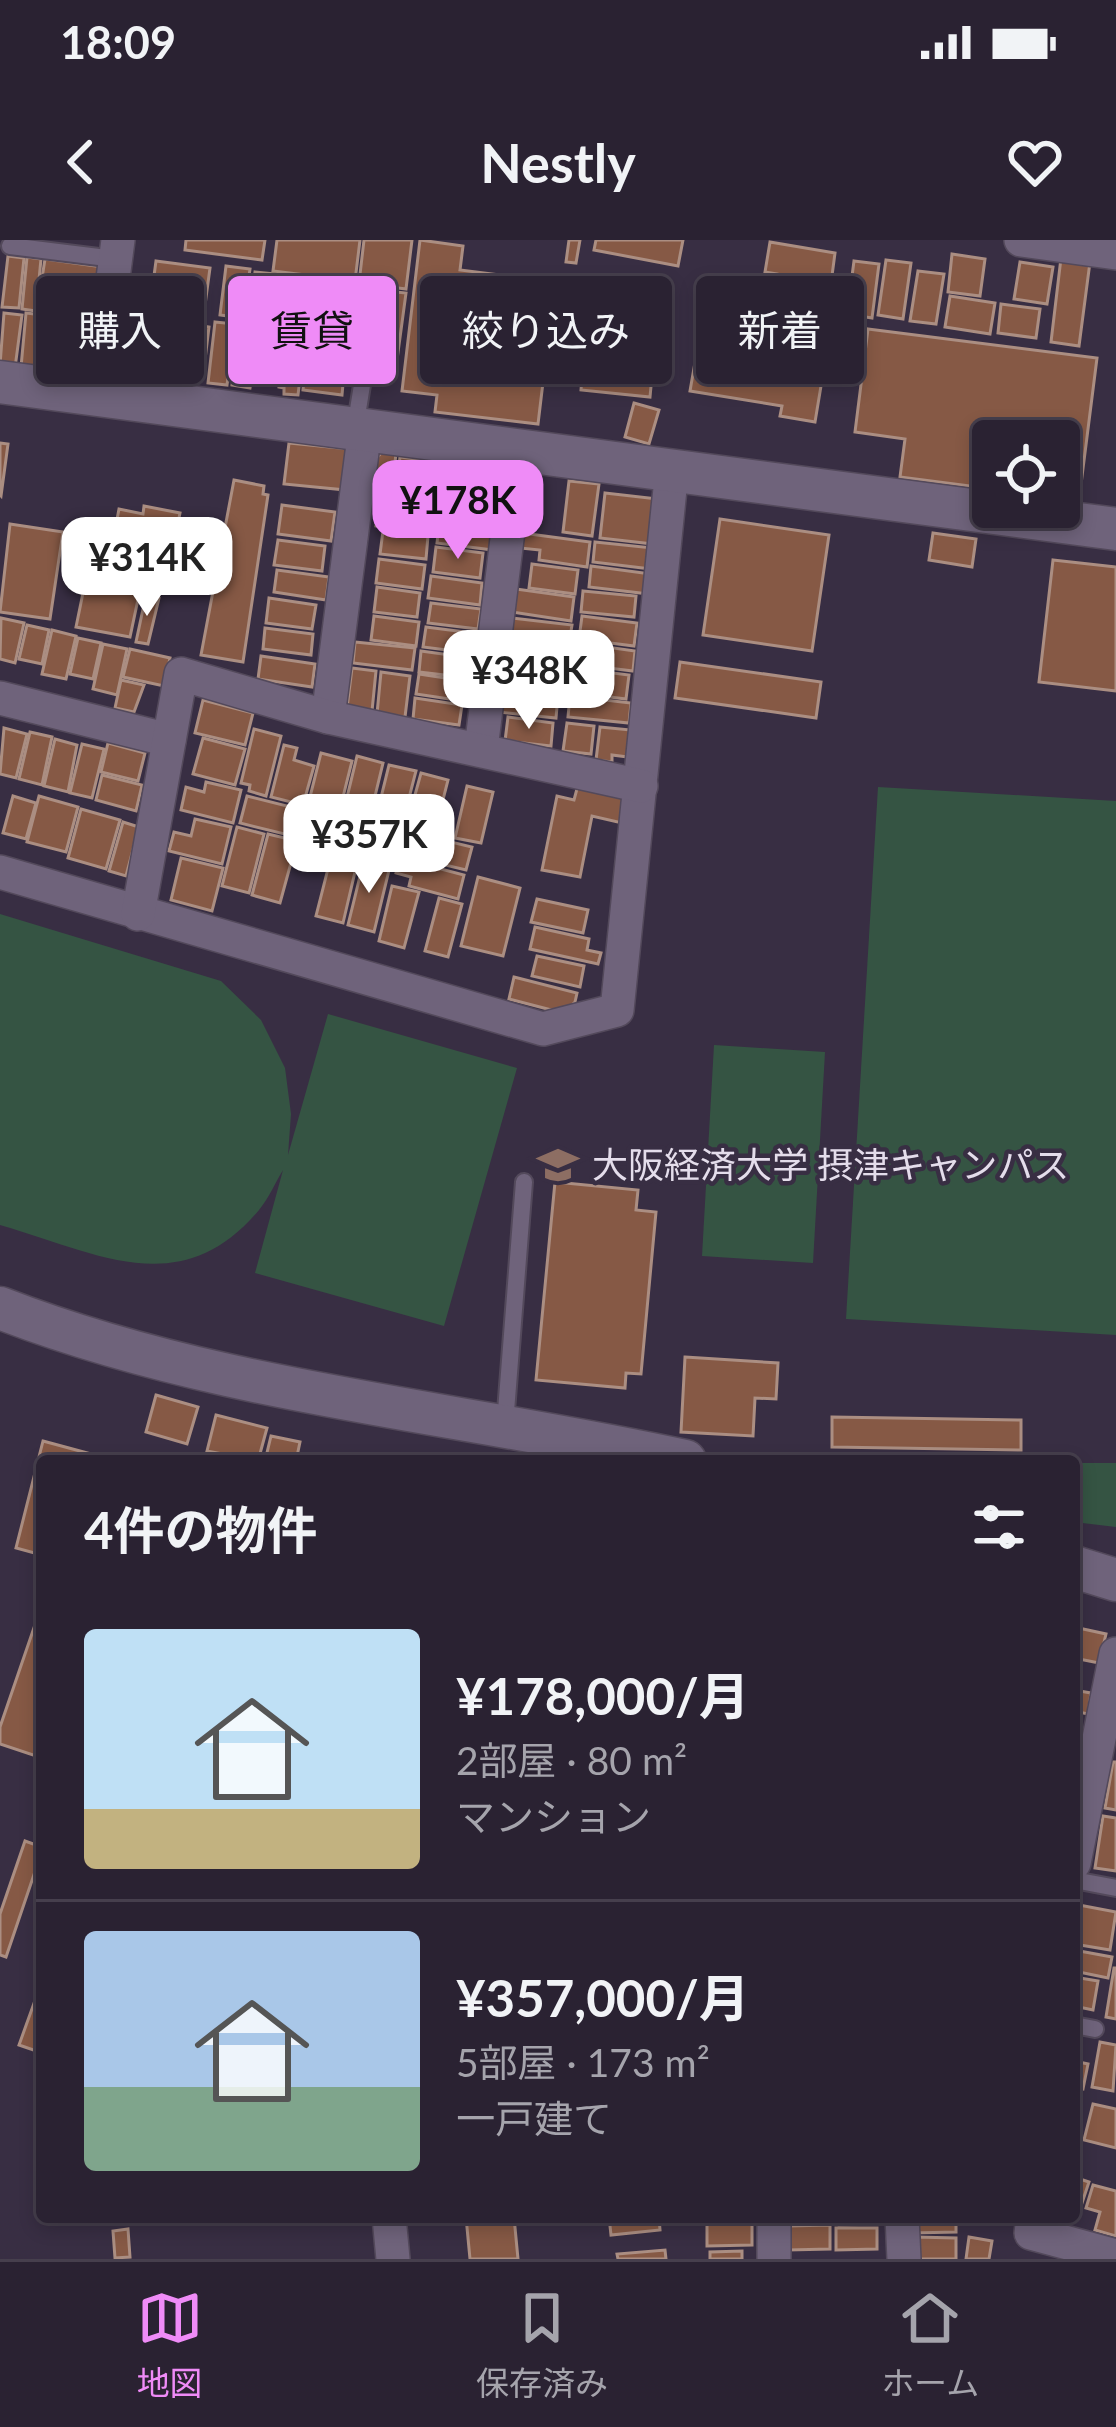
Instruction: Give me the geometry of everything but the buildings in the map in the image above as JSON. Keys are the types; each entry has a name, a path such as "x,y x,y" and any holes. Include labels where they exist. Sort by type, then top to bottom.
{"street":[{"path":"1021,240 1116,253"},
{"path":"98,394 117,249"},
{"path":"0,382 1116,529"},
{"path":"328,717 360,429"},
{"path":"481,749 518,450"},
{"path":"0,872 544,1029 617,1010 672,469"},
{"path":"138,914 181,674 328,717 640,786"},
{"path":"0,698 170,740"},
{"path":"0,1308 52,1328 297,1391 655,1455"},
{"path":"1080,1569 1116,1580"},
{"path":"1080,1833 1116,1654"},
{"path":"390,2223 393,2259"},
{"path":"774,2223 774,2259"},
{"path":"902,2223 904,2259"},
{"path":"1032,2223 1031,2233 1116,2256"}],"lane":[{"path":"10,246 117,249"},
{"path":"360,429 365,384"},
{"path":"505,1425 524,1182"},
{"path":"1080,1881 1116,1888"},
{"path":"1080,2026 1095,2029"}],"green space":[{"path":"878,787 1116,801 1116,1335 846,1319"},
{"path":"0,914 221,981 261,1020 285,1068 291,1114 288,1155 328,1014 517,1068 444,1326 255,1273 283,1170 259,1210 229,1238 199,1256 168,1263 104,1257 0,1225"},
{"path":"714,1045 825,1052 813,1263 702,1256"},
{"path":"1080,1463 1116,1463 1116,1527 1080,1523"}],"place":[{"name":"大阪経済大学 摂津キャンパス","path":"558,1165"}]}
